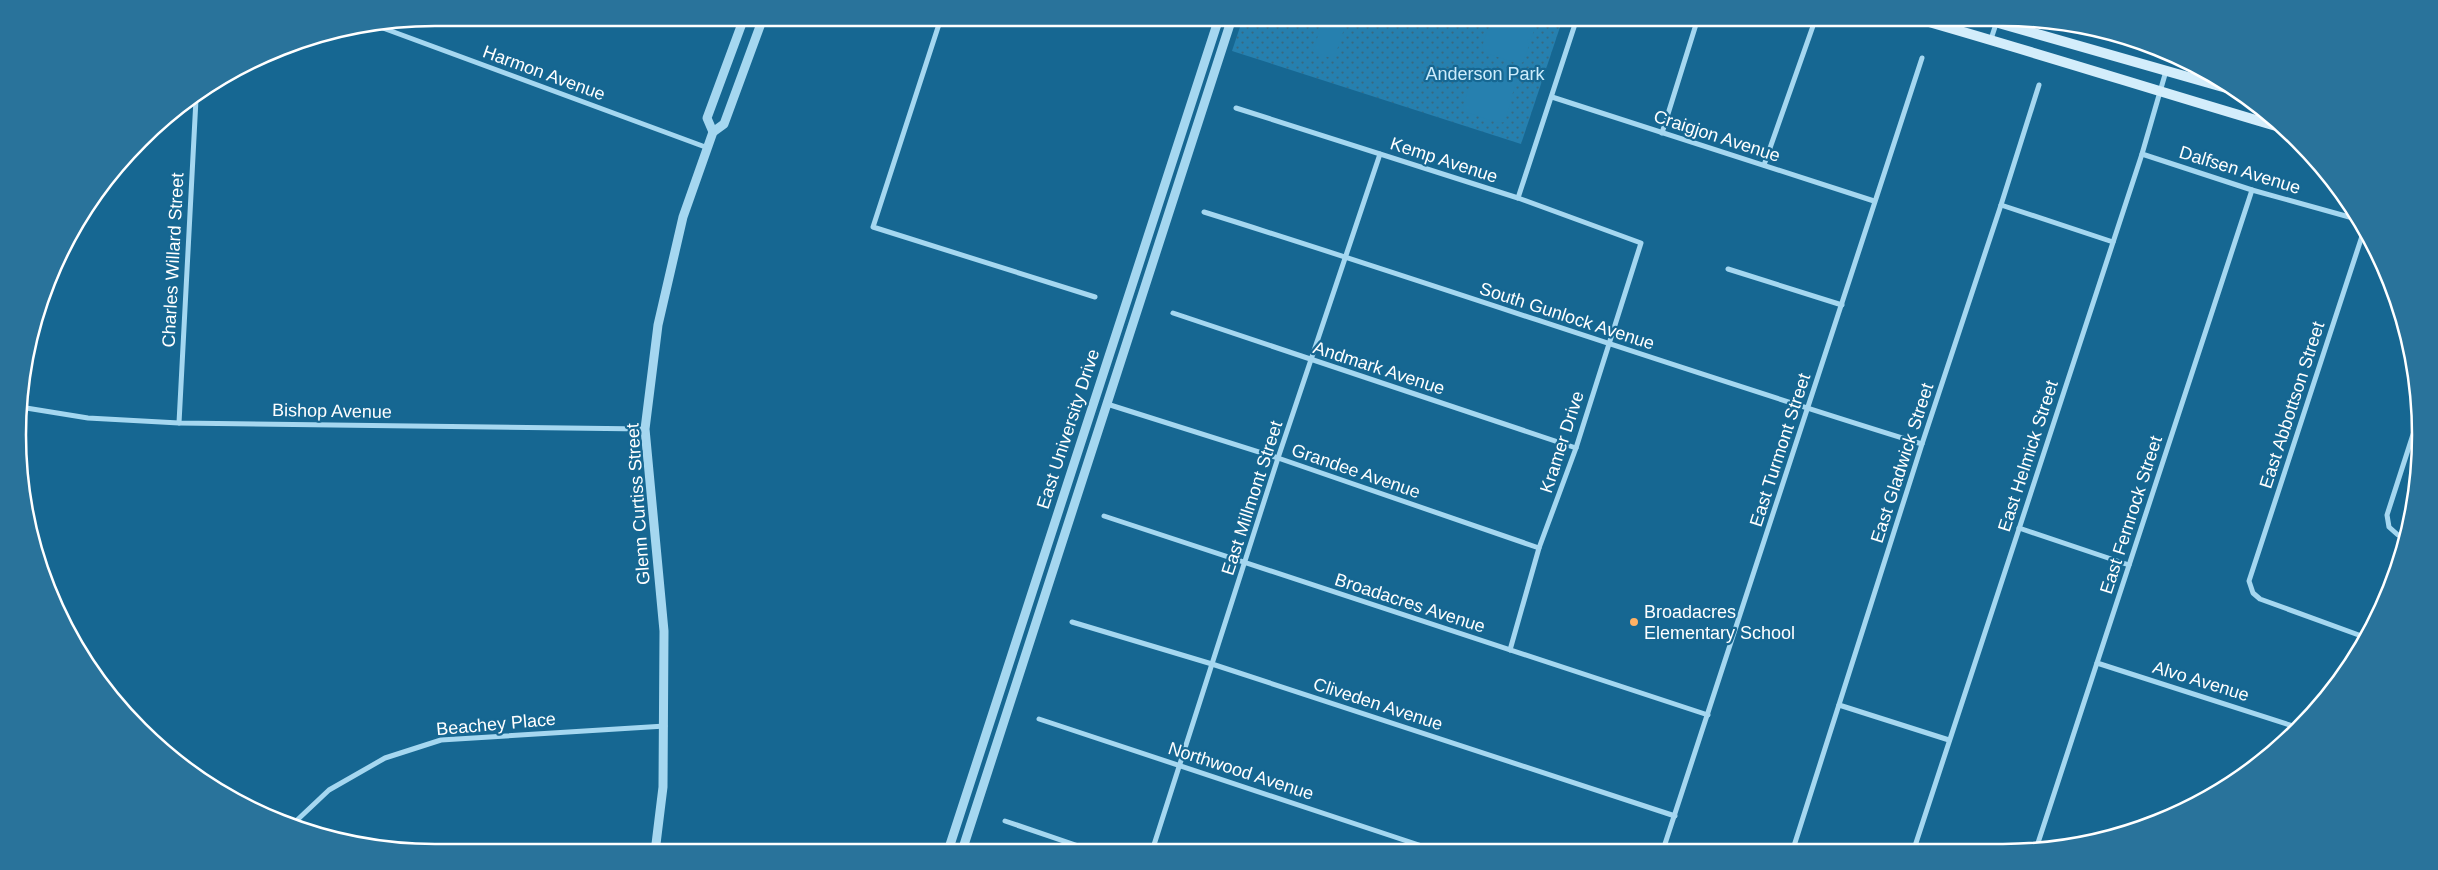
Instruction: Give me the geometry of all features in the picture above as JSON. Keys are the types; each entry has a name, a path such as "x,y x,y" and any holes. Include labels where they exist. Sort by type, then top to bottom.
{"main road":[{"path":"1944,26 2111,74 2161,92 2268,124"},
{"path":"2020,27 2214,85"}],"street":[{"name":"Glenn Curtiss Street","path":"713,132 707,118 741,26"},
{"name":"Glenn Curtiss Street","path":"656,844 663,787 665,726 664,631 645,429 658,325 683,217 713,132 724,124 759,26"},
{"path":"938,26 873,227 1095,297"},
{"name":"East University Drive","path":"950,844 1216,26"},
{"name":"East University Drive","path":"964,844 1229,26"},
{"path":"1518,198 1574,26"},
{"path":"1662,133 1695,26"},
{"path":"1764,165 1813,26"},
{"path":"1991,39 1996,26"},
{"name":"Harmon Avenue","path":"387,29 708,148"},
{"name":"East Turmont Street","path":"1665,844 1922,58"},
{"name":"East Helmick Street","path":"1916,844 2142,154 2166,71"},
{"name":"East Gladwick Street","path":"1795,844 1922,444 2002,205 2039,85"},
{"name":"Craigjon Avenue","path":"1552,97 1874,201"},
{"name":"Charles Willard Street","path":"180,423 196,104"},
{"name":"Kemp Avenue","path":"1236,108 1518,198 1641,243"},
{"name":"East Millmont Street","path":"1154,844 1278,458 1380,154"},
{"name":"Dalfsen Avenue","path":"2142,154 2252,190 2348,217"},
{"name":"East Fernrock Street","path":"2038,842 2252,190"},
{"path":"2002,205 2113,242"},
{"name":"South Gunlock Avenue","path":"1204,212 1346,257 1607,345 1922,444"},
{"name":"East Abbottson Street","path":"2359,635 2260,599 2253,593 2249,581 2361,238"},
{"name":"Kramer Drive","path":"1510,650 1540,548 1576,448 1607,345 1641,243"},
{"path":"1728,269 1842,305"},
{"name":"Andmark Avenue","path":"1173,313 1576,448"},
{"path":"1094,400 1106,404"},
{"name":"Grandee Avenue","path":"1106,404 1278,458 1540,548"},
{"name":"Bishop Avenue","path":"27,408 88,418 180,423 645,429"},
{"path":"2399,535 2389,527 2387,515 2412,438"},
{"name":"Broadacres Avenue","path":"1104,516 1708,715"},
{"path":"2019,528 2129,564"},
{"name":"Cliveden Avenue","path":"1072,622 1212,664 1675,816"},
{"name":"Alvo Avenue","path":"2098,663 2291,725"},
{"path":"1840,704 1949,740"},
{"name":"Northwood Avenue","path":"1039,719 1416,844"},
{"name":"Beachey Place","path":"298,820 329,790 385,758 441,740 665,726"},
{"path":"1005,821 1073,844"}],"green space":[{"name":"Anderson Park","path":"1240,26 1560,26 1521,144 1232,51"},
{"path":"1321,26 1345,26 1334,59 1313,52"},
{"path":"1491,26 1536,26 1531,39 1527,40 1529,46 1523,62 1519,64 1485,53 1482,47 1487,31 1492,29"},
{"path":"1480,65 1515,76 1517,81 1511,98 1507,100 1510,105 1504,122 1499,123 1465,112 1463,106 1468,90 1473,88 1470,82 1475,67"}],"place":[{"name":"Broadacres Elementary School","path":"1634,622"}]}
